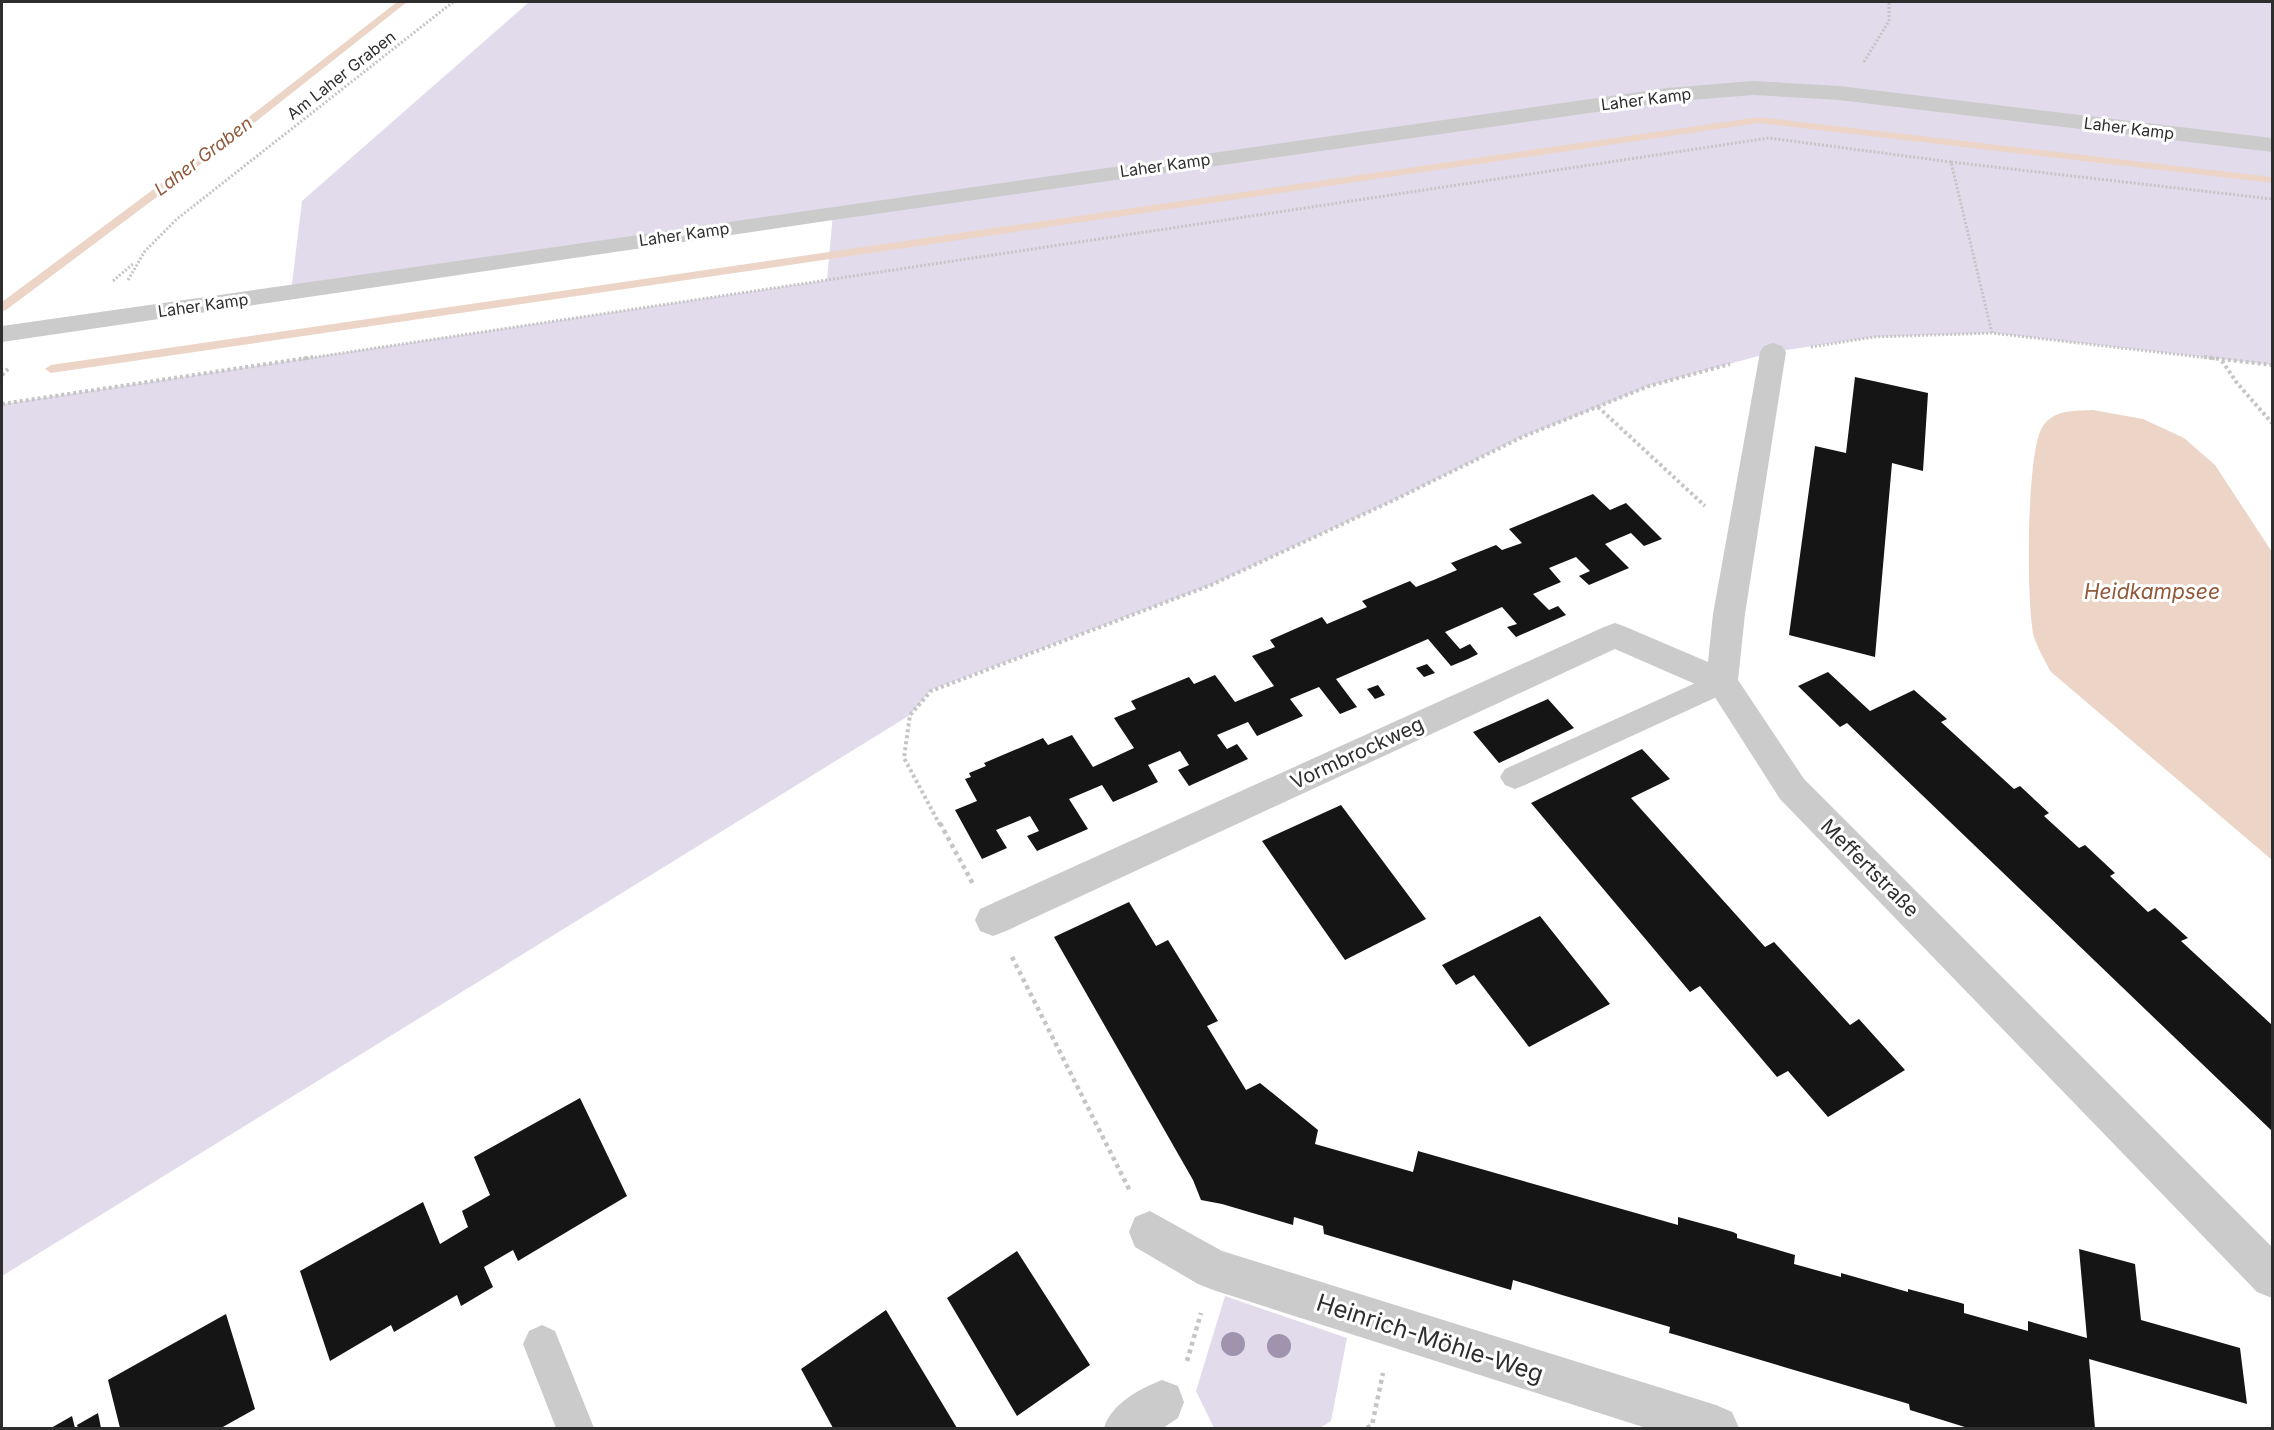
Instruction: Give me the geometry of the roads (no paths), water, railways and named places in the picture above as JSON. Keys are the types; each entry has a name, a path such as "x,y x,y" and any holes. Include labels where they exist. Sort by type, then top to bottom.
{"street":[{"name":"Laher Kamp","path":"7,333 1667,95 1753,88 1839,93 2272,145"},
{"path":"1722,682 1729,614 1773,352"},
{"name":"Vormbrockweg","path":"993,920 1615,635 1722,682"},
{"name":"Meffertstraße","path":"1722,682 1792,789 2272,1277"},
{"name":"Heinrich-Möhle-Weg","path":"1150,1232 1213,1269 1716,1428"},
{"path":"1126,1428 1162,1402"}],"lane":[{"path":"1515,777 1722,682"},
{"path":"542,1344 576,1428"}],"water":[{"name":"Heidkampsee","path":"2093,410 2143,419 2184,438 2215,465 2272,552 2272,860 2050,671 2034,637 2031,620 2029,529 2033,464 2037,440 2043,426 2053,416 2065,412"}],"waterway":[{"name":"Laher Graben","path":"2,307 217,147 402,2"},
{"path":"51,369 1759,120 2272,180"}]}
